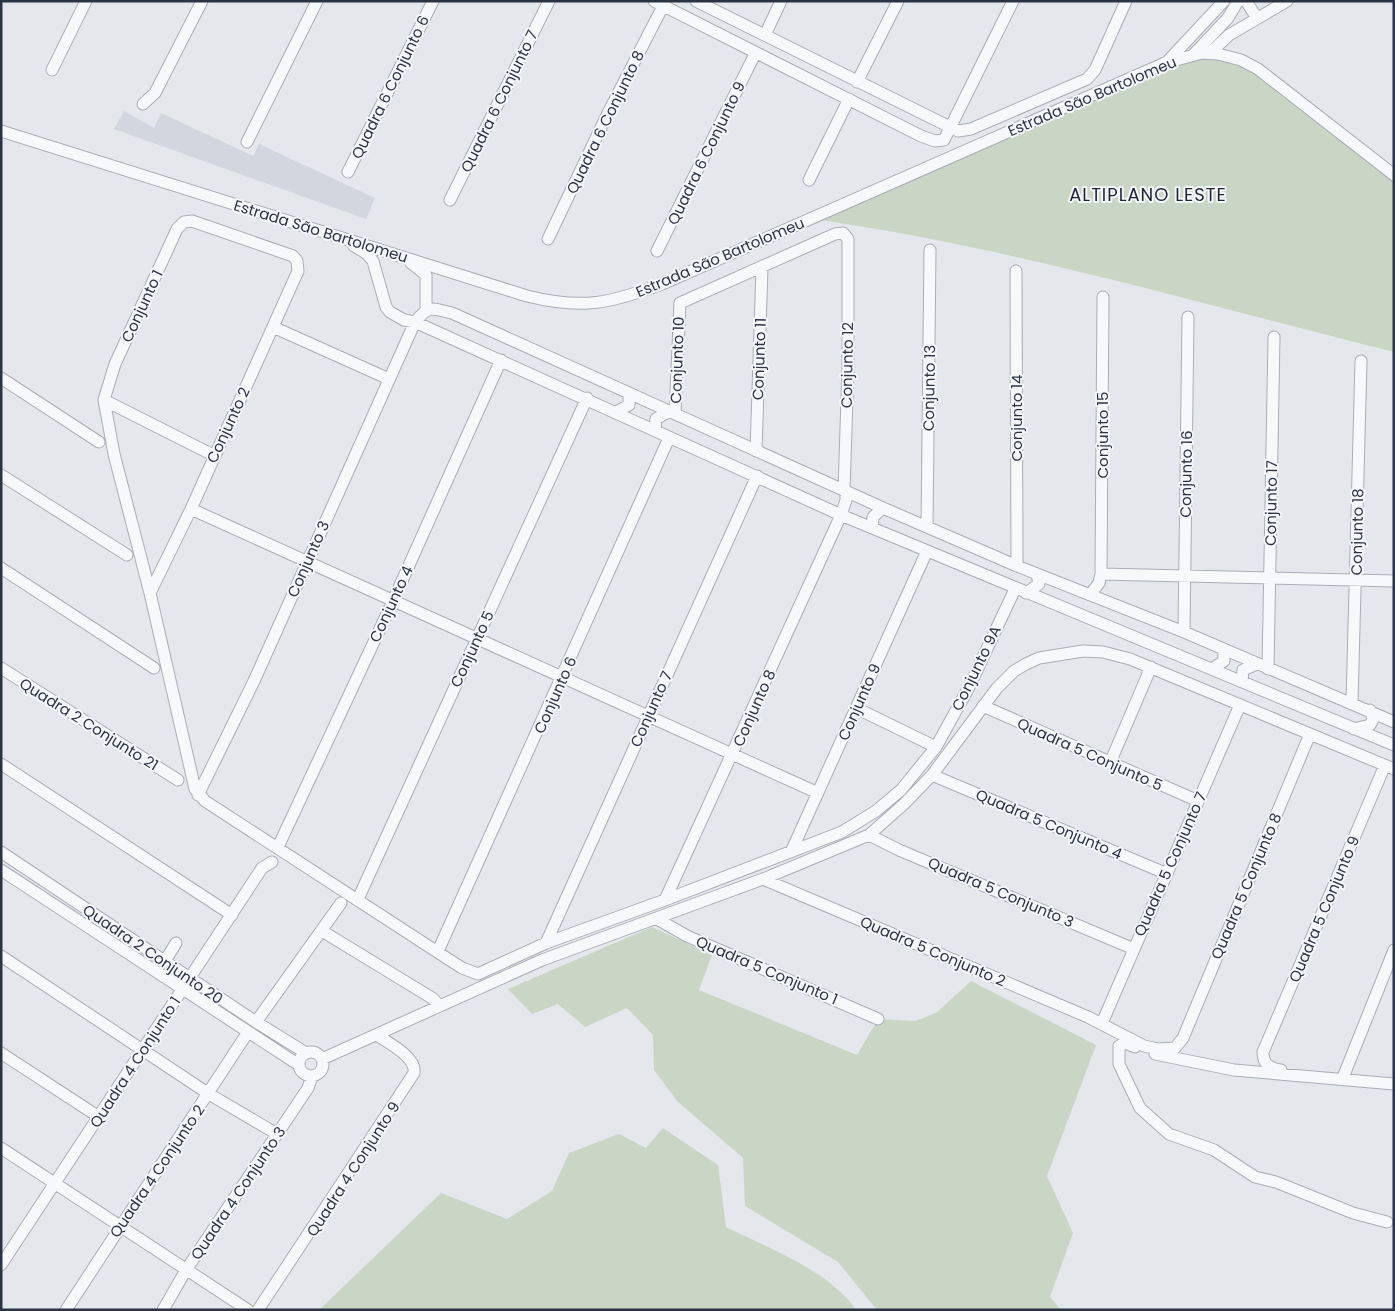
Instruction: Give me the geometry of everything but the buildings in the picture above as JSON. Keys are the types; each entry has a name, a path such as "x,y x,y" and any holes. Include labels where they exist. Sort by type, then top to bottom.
{"street":[{"path":"52,70 86,1"},
{"path":"142,104 156,93 202,1"},
{"path":"247,142 317,1"},
{"name":"Quadra 6 Conjunto 6","path":"348,172 433,1"},
{"name":"Quadra 6 Conjunto 7","path":"450,200 548,1"},
{"path":"696,1 958,131 971,129 1087,79 1095,70 1126,1"},
{"path":"765,34 781,1"},
{"path":"857,82 898,1"},
{"path":"659,4 713,30 755,54 935,141 944,140 1013,1"},
{"path":"1165,63 1224,1"},
{"path":"1184,44 1192,55 1228,18 1238,1"},
{"path":"1247,1 1257,18"},
{"path":"1210,53 1230,35 1287,1"},
{"name":"Quadra 6 Conjunto 8","path":"548,239 659,4"},
{"path":"713,30 722,14"},
{"path":"1202,24 1212,34"},
{"name":"Estrada São Bartolomeu","path":"1,131 527,296 553,302 592,304 623,298 687,273 1165,63 1192,55 1210,53 1232,57 1258,69 1394,175"},
{"name":"Quadra 6 Conjunto 9","path":"657,252 755,54"},
{"path":"803,77 813,59"},
{"path":"809,180 849,99"},
{"name":"Conjunto 1","path":"104,400 115,364 177,228 184,222 192,221 293,256"},
{"name":"Conjunto 12","path":"762,268 835,234 842,233 848,239 846,500 841,515"},
{"path":"336,235 366,253 373,261 386,307 390,312 404,320 415,322"},
{"path":"379,249 380,260 394,304 400,312 415,322 587,398 669,438 841,515 1393,745"},
{"name":"Conjunto 13","path":"927,527 930,250"},
{"path":"399,255 426,275 428,309"},
{"name":"Conjunto 2","path":"150,593 191,509 213,455 298,271 297,261 293,256"},
{"path":"428,309 432,266"},
{"name":"Conjunto 10","path":"673,413 678,308 680,303 762,268"},
{"name":"Conjunto 11","path":"756,451 762,268"},
{"name":"Conjunto 14","path":"1016,271 1016,566"},
{"name":"Conjunto 15","path":"1101,574 1103,297"},
{"path":"428,309 452,313 845,491 1016,566 1184,632 1370,710 1394,722"},
{"name":"Conjunto 3","path":"198,795 254,681 415,322 428,309"},
{"name":"Conjunto 16","path":"1184,632 1188,317"},
{"path":"273,327 389,379"},
{"name":"Conjunto 17","path":"1263,666 1270,578 1274,337"},
{"name":"Conjunto 4","path":"278,847 393,601 501,360"},
{"name":"Conjunto 18","path":"1352,703 1361,362"},
{"path":"1,378 99,442"},
{"path":"616,412 629,405 629,393"},
{"name":"Conjunto 5","path":"358,899 587,398"},
{"path":"104,400 213,455"},
{"path":"104,400 114,454 150,593 193,782 198,795 438,951"},
{"path":"655,430 656,419 673,413"},
{"name":"Conjunto 6","path":"438,951 669,438"},
{"path":"1,475 127,556"},
{"name":"Conjunto 7","path":"546,943 757,476"},
{"path":"872,528 873,517 883,508"},
{"path":"191,509 818,793"},
{"name":"Conjunto 8","path":"665,900 841,515"},
{"name":"Conjunto 9","path":"791,852 927,552"},
{"path":"1,568 154,668"},
{"name":"Conjunto 9A","path":"438,951 462,968 478,974 546,943 665,900 842,832 876,811 900,790 936,747 1020,591 1039,584 1037,574"},
{"path":"1090,595 1099,584 1101,574 1394,581"},
{"path":"1212,669 1224,661 1224,650"},
{"path":"322,1059 542,960 763,879 869,835 904,804 932,775 997,688 1014,671 1039,658 1083,651 1103,652 1151,667 1389,767"},
{"path":"1242,682 1244,670 1263,666"},
{"path":"1110,763 1151,667"},
{"name":"Quadra 2 Conjunto 21","path":"1,668 178,780"},
{"name":"Quadra 5 Conjunto 7","path":"1102,1023 1240,705"},
{"name":"Quadra 5 Conjunto 5","path":"983,706 1198,801"},
{"path":"856,708 936,747"},
{"path":"1354,730 1370,725 1373,719 1370,710"},
{"path":"1393,745 1389,734 1394,727"},
{"name":"Quadra 5 Conjunto 8","path":"1183,1038 1310,734"},
{"path":"1,764 232,915"},
{"name":"Quadra 5 Conjunto 9","path":"1344,1074 1271,1068 1263,1059 1263,1052 1389,767"},
{"name":"Quadra 5 Conjunto 4","path":"932,775 1166,873"},
{"name":"Quadra 5 Conjunto 3","path":"869,835 899,850 1134,949"},
{"name":"Quadra 2 Conjunto 20","path":"1,852 256,1022 306,1053"},
{"name":"Quadra 4 Conjunto 1","path":"1,1265 6,1248 54,1183 99,1117 262,868 272,862"},
{"path":"1,870 299,1065 305,1074 312,1076 321,1070 322,1059"},
{"name":"Quadra 5 Conjunto 2","path":"763,879 1102,1023 1144,1046 1158,1049 1174,1048 1183,1038"},
{"path":"256,1022 341,903"},
{"name":"Quadra 5 Conjunto 1","path":"657,919 687,936 878,1019"},
{"path":"322,930 432,998 440,1006"},
{"path":"165,961 176,943"},
{"path":"1394,950 1344,1074 1394,1080"},
{"path":"1,956 209,1094 277,1134"},
{"name":"Quadra 4 Conjunto 2","path":"66,1310 248,1032"},
{"name":"Quadra 4 Conjunto 9","path":"258,1310 414,1073 415,1068 411,1060 376,1035"},
{"path":"1387,1222 1353,1213 1276,1182 1256,1177 1214,1150 1169,1134 1140,1108 1123,1075 1117,1051 1119,1046 1125,1044 1172,1058 1234,1070 1394,1084"},
{"path":"1,1053 99,1117"},
{"path":"299,1065 301,1058 306,1053 317,1054 322,1059"},
{"name":"Quadra 4 Conjunto 3","path":"163,1310 186,1270 308,1088 312,1076"},
{"path":"1,1148 244,1308"}],"shaded area":[{"path":"124,111 154,128 161,113 253,156 259,144 375,198 366,219 114,129"}],"green space":[{"path":"1188,54 1247,57 1258,62 1394,168 1394,352 1102,277 1028,260 880,230 806,218"},
{"path":"652,927 712,955 699,990 857,1055 878,1019 915,1021 936,1013 971,981 1096,1045 1047,1176 1073,1233 1050,1297 1061,1310 877,1310 838,1262 745,1206 743,1158 677,1101 654,1070 653,1035 627,1008 585,1027 558,1004 532,1014 508,989"},
{"path":"663,1128 718,1165 726,1227 779,1252 815,1272 845,1296 856,1310 319,1310 441,1193 507,1219 552,1191 569,1153 619,1134 646,1148"}],"district":[{"name":"ALTIPLANO LESTE","path":"1148,194"}]}
